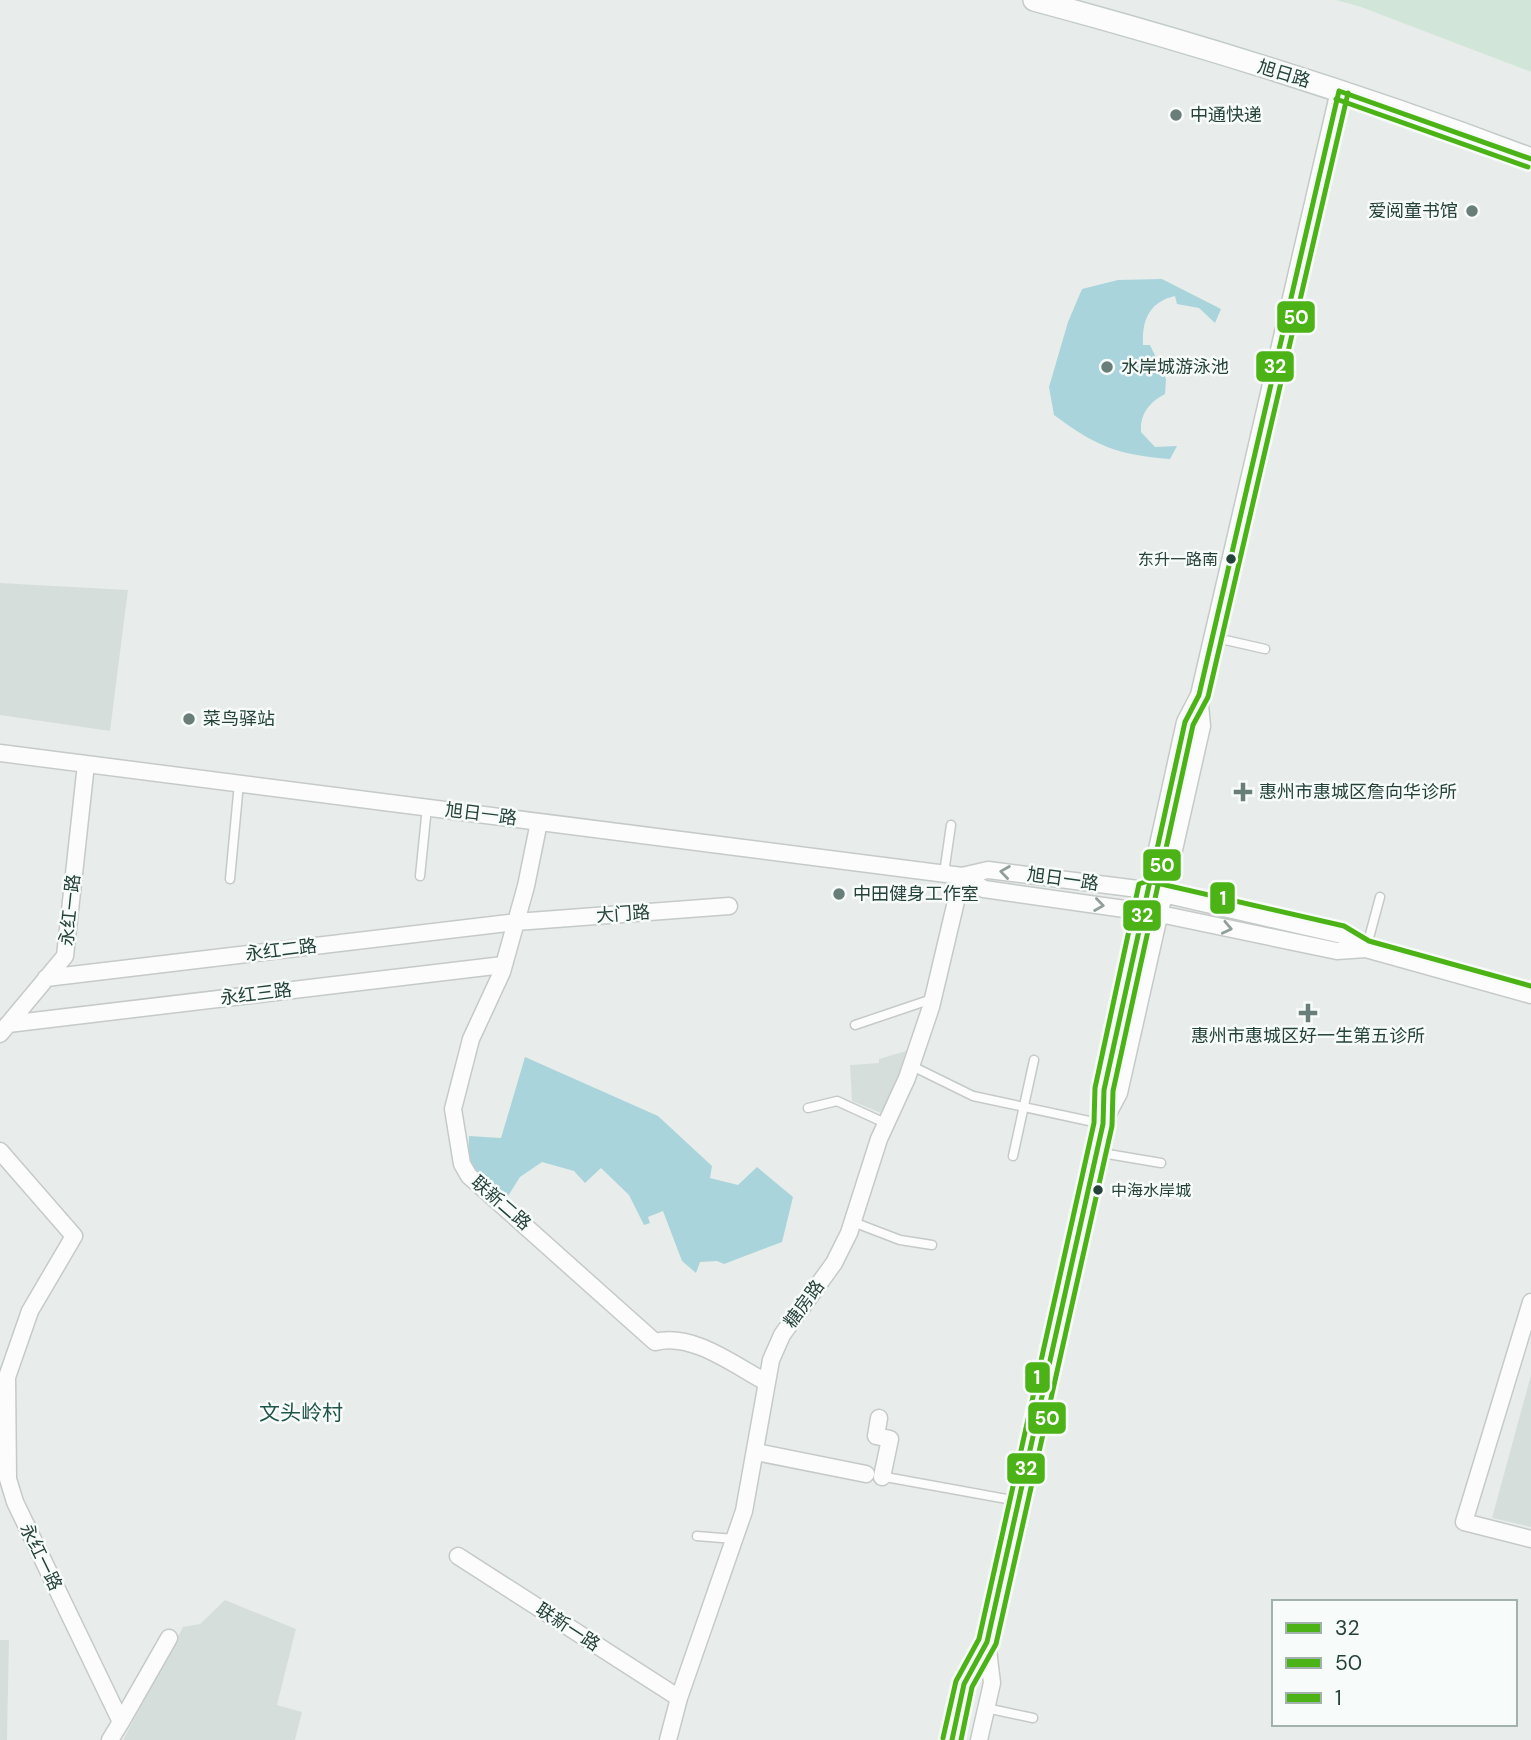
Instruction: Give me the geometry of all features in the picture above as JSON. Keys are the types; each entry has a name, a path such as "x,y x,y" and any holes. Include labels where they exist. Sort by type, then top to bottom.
{"main road":[{"name":"旭日路","path":"1034,0 1339,91 1531,159"}],"street":[{"path":"951,1740 964,1684 986,1642 1103,1124 1104,1090 1146,890 1185,722 1199,695 1339,91"},
{"path":"1103,1124 1119,1093 1165,893 1202,726 1199,695"},
{"name":"旭日一路","path":"0,753 944,873 962,876 984,889 1160,914 1337,951 1366,949"},
{"name":"永红一路","path":"4,1029 65,956 86,764"},
{"name":"联新二路","path":"539,822 516,922 493,997 471,1039 452,1112 466,1173 654,1342 668,1339 690,1343 766,1382"},
{"name":"旭日一路","path":"962,876 988,870 1165,893 1342,934 1366,949 1531,995"},
{"name":"糖房路","path":"668,1740 678,1698 744,1511 771,1360 782,1335 834,1263 853,1222 885,1122 912,1066 933,999 962,876"},
{"name":"大门路","path":"516,922 729,906"},
{"name":"永红二路","path":"46,978 516,922"},
{"name":"永红三路","path":"4,1029 503,965"},
{"name":"永红一路","path":"0,1151 74,1236 30,1311 6,1377 9,1485 121,1722"},
{"path":"1531,1302 1464,1522 1531,1539"},
{"path":"756,1452 874,1475 890,1438 876,1436 880,1418"},
{"name":"联新一路","path":"458,1556 678,1698"},
{"path":"110,1740 169,1638"},
{"path":"979,1740 992,1683 986,1642"}],"lane":[{"path":"1212,637 1265,649"},
{"path":"230,879 239,783"},
{"path":"420,876 427,807"},
{"path":"944,873 951,825"},
{"path":"1366,949 1380,897"},
{"path":"855,1025 933,999"},
{"path":"1013,1156 1034,1060"},
{"path":"912,1066 973,1097 1103,1124"},
{"path":"808,1108 836,1101 885,1122"},
{"path":"1096,1152 1161,1163"},
{"path":"853,1222 900,1240 932,1245"},
{"path":"874,1475 1018,1501"},
{"path":"697,1535 734,1539"},
{"path":"986,1708 1033,1718"}],"shaded area":[{"path":"0,583 128,590 110,731 0,715"},
{"path":"906,1051 891,1098 881,1113 852,1101 850,1065 879,1063 879,1059"},
{"path":"1531,1375 1531,1527 1492,1518"},
{"path":"225,1600 296,1629 277,1705 302,1712 295,1740 123,1740 183,1627 200,1624"},
{"path":"0,1640 9,1640 7,1740 0,1740"}],"green space":[{"path":"1336,0 1531,0 1531,72 1361,7"}],"water":[{"name":"水岸城游泳池","path":"1162,279 1221,309 1215,323 1199,308 1177,304 1175,296 1159,303 1146,320 1143,345 1150,345 1166,379 1165,394 1147,409 1142,419 1141,432 1155,447 1177,446 1170,459 1135,455 1108,447 1082,434 1054,415 1049,387 1068,322 1082,289 1118,280"},
{"path":"525,1057 658,1116 712,1166 710,1178 738,1185 757,1167 793,1197 782,1242 724,1264 717,1261 700,1262 696,1273 682,1261 663,1211 648,1217 650,1223 644,1225 629,1195 601,1168 585,1183 574,1171 542,1162 520,1177 508,1196 485,1181 468,1163 469,1136 501,1138"}],"transit line":[{"name":"32","path":"1339,91 1531,159"},
{"name":"32","path":"952,1740 964,1684 987,1642 1103,1124 1104,1090 1185,722 1199,695 1339,91"},
{"name":"50","path":"961,1740 972,1687 996,1644 1112,1126 1113,1091 1193,725 1208,697 1348,93"},
{"name":"50","path":"1336,99 1528,167"},
{"name":"1","path":"943,1738 956,1681 979,1639 1094,1123 1095,1088 1139,884 1148,881 1344,926 1369,941 1531,986"}],"place":[{"name":"中通快递","path":"1176,115"},
{"name":"爱阅童书馆","path":"1472,211"},
{"name":"水岸城游泳池","path":"1107,367"},
{"name":"东升一路南","path":"1231,559"},
{"name":"菜鸟驿站","path":"189,719"},
{"name":"惠州市惠城区詹向华诊所","path":"1243,792"},
{"name":"中田健身工作室","path":"839,894"},
{"name":"惠州市惠城区好一生第五诊所","path":"1308,1013"},
{"name":"中海水岸城","path":"1098,1190"}],"district":[{"name":"文头岭村","path":"301,1413"}]}
